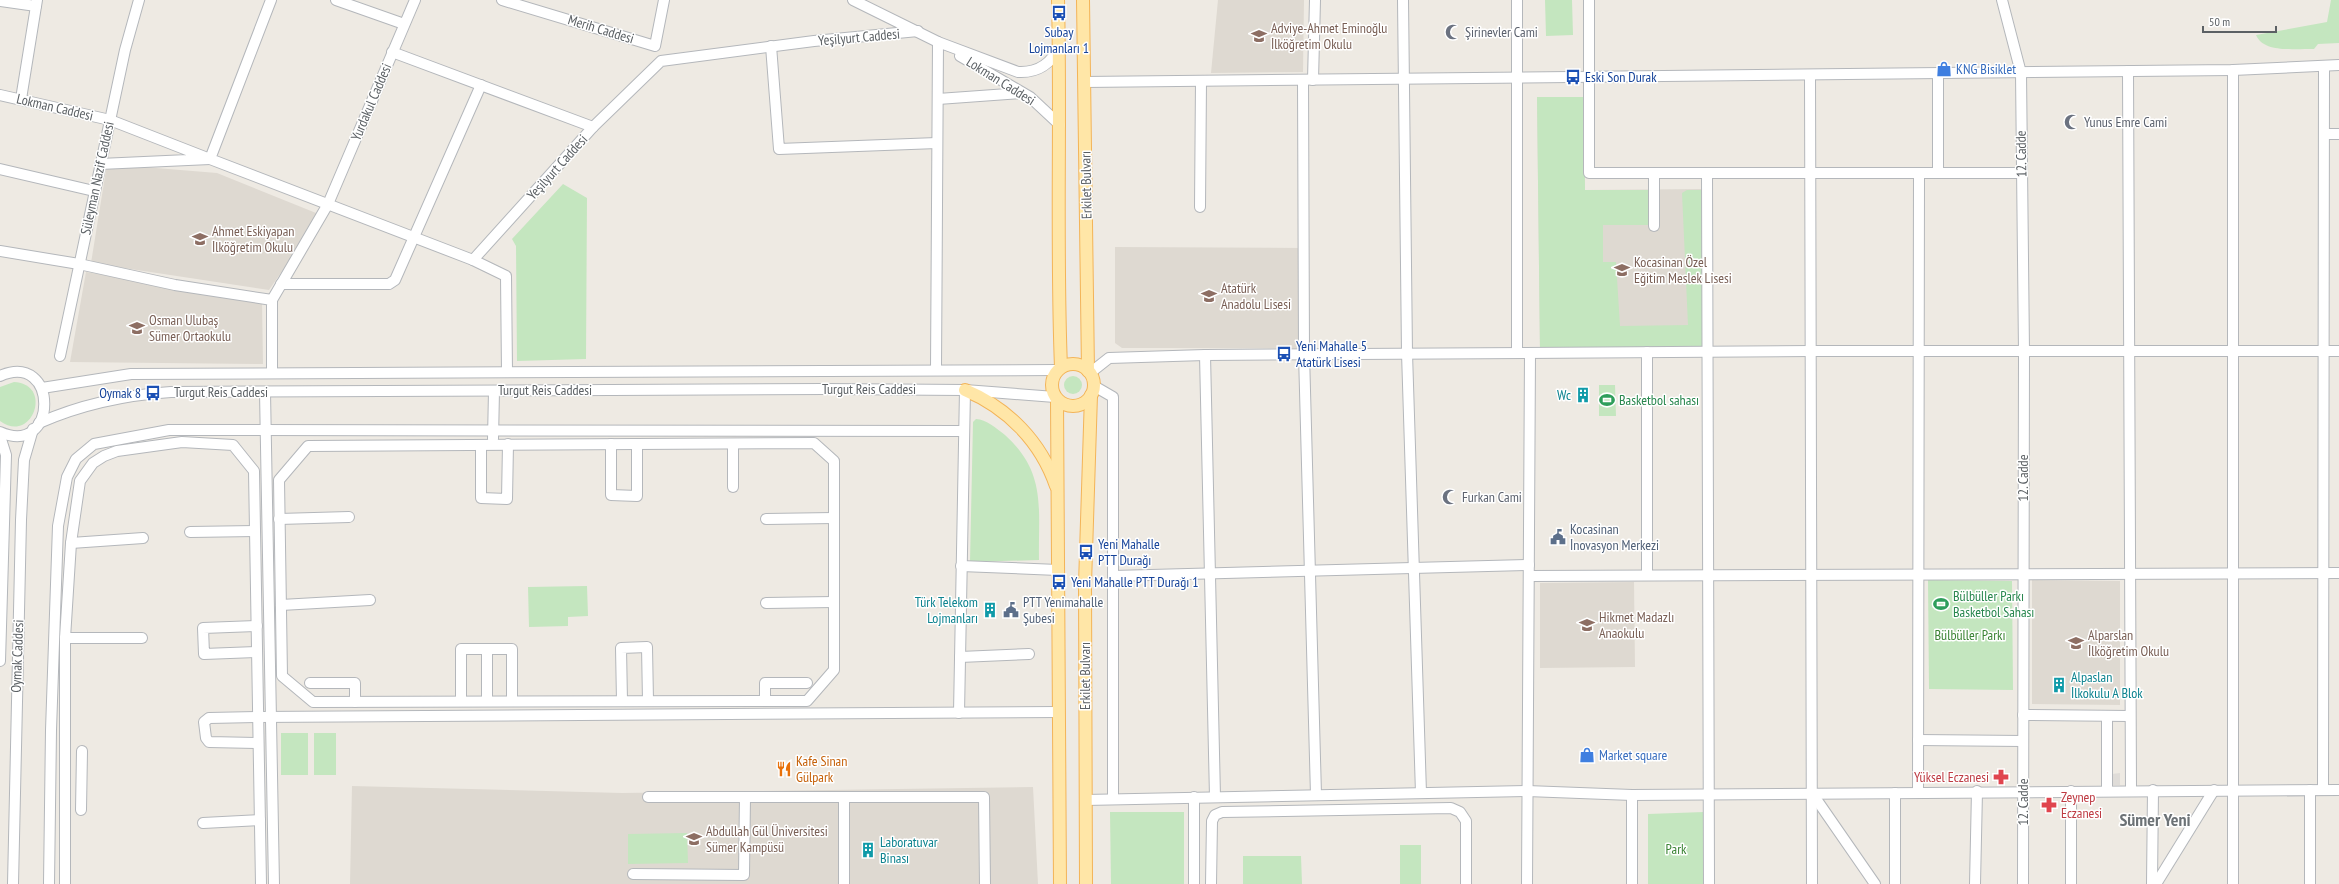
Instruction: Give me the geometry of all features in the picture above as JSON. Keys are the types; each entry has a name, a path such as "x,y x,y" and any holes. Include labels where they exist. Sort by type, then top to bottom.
{"main road":[{"name":"Erkilet Bulvarı","path":"1058,0 1060,125 1058,304 1059,368"},
{"name":"Erkilet Bulvarı","path":"1083,0 1089,372"},
{"path":"1073,364 1089,372 1093,391 1085,403 1075,406 1065,405 1056,398 1052,381 1059,368 1073,364"},
{"path":"965,390 990,402 1020,427 1047,465 1058,493"},
{"name":"Erkilet Bulvarı","path":"1086,884 1086,559 1093,391"},
{"name":"Erkilet Bulvarı","path":"1056,398 1058,493 1060,884"}],"street":[{"name":"Süleyman Nazif Caddesi","path":"60,356 94,191 139,0"},
{"path":"210,160 271,0"},
{"path":"336,0 404,24"},
{"name":"Yurdakul Caddesi","path":"272,300 328,204 415,0"},
{"name":"Merih Caddesi","path":"502,0 655,46"},
{"path":"661,61 655,46 664,0"},
{"path":"853,0 938,42 1013,71 1035,71 1047,64 1059,47"},
{"path":"1315,0 1308,80 1304,354 1316,795"},
{"path":"1403,0 1407,353 1421,793"},
{"path":"1517,0 1517,353"},
{"path":"1589,0 1589,173 2022,173"},
{"name":"12. Cadde","path":"2002,0 2020,73 2024,352 2022,741 2023,884"},
{"path":"0,1 37,3 21,99"},
{"name":"Yeşilyurt Caddesi","path":"473,260 593,127 661,61 772,46 918,31"},
{"name":"Lokman Caddesi","path":"938,42 1040,105 1060,125"},
{"path":"936,369 938,42"},
{"path":"772,46 779,149 937,143"},
{"path":"392,52 593,127"},
{"path":"2323,790 2324,66"},
{"path":"1084,82 2128,72 2339,66"},
{"path":"2233,70 2233,884"},
{"path":"2128,72 2130,573 2129,716 2131,790"},
{"path":"1938,73 1938,173"},
{"path":"1810,75 1812,351 1812,884"},
{"path":"1200,207 1201,81"},
{"path":"281,284 389,284 397,276 481,85"},
{"path":"938,99 1022,93"},
{"name":"Lokman Caddesi","path":"0,95 110,120 210,160"},
{"path":"2324,134 2339,134"},
{"path":"100,164 210,160 473,260 506,276 507,372"},
{"path":"0,169 94,191"},
{"path":"1654,173 1654,226"},
{"path":"1707,173 1709,884"},
{"path":"1918,792 1919,173"},
{"path":"0,251 79,264 175,285 272,300 272,373"},
{"path":"1089,372 1109,358 1205,354 1812,351 2339,351"},
{"path":"1527,884 1530,352"},
{"path":"1647,352 1647,575"},
{"path":"1205,354 1215,797"},
{"name":"Turgut Reis Caddesi","path":"42,388 131,374 1059,368"},
{"path":"0,376 10,373 22,373 33,379 42,388"},
{"name":"Oymak Caddesi","path":"13,884 21,520 24,460 36,426 46,408 42,388"},
{"path":"959,713 965,390"},
{"name":"Turgut Reis Caddesi","path":"0,432 18,435 80,407 135,396 171,392 965,390 1056,398"},
{"path":"493,444 494,391"},
{"path":"1093,391 1113,397 1113,799"},
{"path":"265,392 274,884"},
{"path":"49,884 51,730 58,526 65,486 71,468 87,448 101,442 170,430 266,432 964,431"},
{"name":"Oymak Caddesi","path":"0,436 6,455 0,661"},
{"path":"65,884 65,638 71,543 80,481 93,463 104,456 117,451 182,442 233,445 254,471 261,884"},
{"path":"814,443 834,461 834,670 807,701 314,702 282,676 278,480 308,446 508,444 814,443"},
{"path":"481,445 481,498 507,499 508,444"},
{"path":"611,444 611,495 637,496 637,444"},
{"path":"732,486 733,444"},
{"path":"279,519 349,517"},
{"path":"766,519 834,518"},
{"path":"190,532 255,531"},
{"path":"71,543 143,538"},
{"path":"962,566 1058,570"},
{"path":"1113,576 1414,568 1647,575 2339,572"},
{"path":"281,605 370,600"},
{"path":"766,603 834,602"},
{"path":"256,626 203,628 204,654 257,652"},
{"path":"65,638 142,638"},
{"path":"622,701 621,648 647,647 648,701"},
{"path":"461,701 461,649 512,649 512,701"},
{"path":"487,649 487,701"},
{"path":"960,657 1029,654"},
{"path":"310,683 355,683 355,702"},
{"path":"766,701 765,683 807,683"},
{"path":"258,743 209,742 206,738 204,722 208,718 257,717 1059,712"},
{"path":"2023,714 2129,716"},
{"path":"2107,716 2107,790"},
{"path":"1918,740 2022,741"},
{"path":"81,810 82,751"},
{"path":"65,781 82,781"},
{"path":"1085,800 1528,791 1632,795 2071,790 2339,790"},
{"path":"2071,790 2071,884"},
{"path":"2152,884 2153,790"},
{"path":"2156,884 2214,790"},
{"path":"2310,790 2310,884"},
{"path":"1895,792 1895,884"},
{"path":"1976,884 1977,792"},
{"path":"1812,793 1875,884"},
{"path":"1632,795 1632,884"},
{"path":"648,797 984,797 985,884"},
{"path":"632,874 744,875 744,797"},
{"path":"844,797 844,884"},
{"path":"1194,798 1194,884"},
{"path":"1212,884 1212,821 1215,815 1222,812 1451,808 1460,812 1466,821 1466,884"},
{"path":"203,823 260,820"}],"shaded area":[{"name":"Adviye-Ahmet Eminoğlu İlköğretim Okulu","path":"1218,0 1304,0 1303,72 1211,73"},
{"name":"Kocasinan Özel Eğitim Meslek Lisesi","path":"1537,97 1584,97 1585,190 1703,189 1705,349 1540,351"},
{"name":"Ahmet Eskiyapan İlköğretim Okulu","path":"107,164 217,173 321,215 269,290 91,263"},
{"name":"Atatürk Anadolu Lisesi","path":"1115,247 1303,248 1300,348 1122,348 1115,343"},
{"name":"Osman Ulubaş Sümer Ortaokulu","path":"86,272 262,302 263,364 70,362"},
{"name":"Alparslan İlköğretim Okulu","path":"2032,580 2120,581 2120,705 2032,704"},
{"name":"Hikmet Madazlı Anaokulu","path":"1634,582 1635,667 1540,668 1540,583"},
{"path":"2120,773 2120,785 2111,785 2112,774"},
{"name":"Abdullah Gül Üniversitesi Sümer Kampüsü","path":"352,786 622,793 1033,787 1038,884 350,884"}],"green space":[{"path":"1545,0 1572,0 1573,35 1546,36"},
{"path":"2331,0 2339,0 2339,43 2318,44 2314,49 2281,49 2266,45 2260,41 2256,35 2327,22"},
{"name":"Kocasinan Özel Eğitim Meslek Lisesi","path":"1537,97 1584,97 1585,190 1649,190 1650,225 1603,225 1603,262 1616,262 1620,326 1688,325 1682,193 1687,190 1703,190 1705,349 1540,351"},
{"path":"563,184 587,198 586,359 517,361 516,246 512,239"},
{"path":"1069,376 1077,376 1082,381 1080,392 1077,394 1069,394 1064,389 1064,381"},
{"path":"14,382 26,385 33,392 36,402 34,411 29,420 21,425 11,426 0,421 0,387"},
{"name":"Basketbol sahası","path":"1599,385 1615,385 1616,416 1599,416"},
{"path":"976,419 987,422 1005,435 1028,463 1034,478 1039,508 1039,560 970,562 973,422"},
{"name":"Bülbüller Parkı","path":"1928,580 2012,581 2013,690 1929,689"},
{"path":"587,586 588,616 568,617 568,626 529,627 528,587"},
{"path":"281,733 308,733 308,775 281,775"},
{"path":"314,733 336,733 336,775 314,775"},
{"path":"1110,812 1184,812 1184,884 1111,884"},
{"name":"Park","path":"1704,812 1704,884 1648,884 1648,814"},
{"path":"687,833 688,863 628,864 628,834"},
{"path":"1400,845 1421,845 1421,884 1400,884"},
{"path":"1243,856 1301,856 1302,884 1243,884"}],"place":[{"name":"Subay Lojmanları 1","path":"1059,13"},
{"name":"Şirinevler Cami","path":"1453,32"},
{"name":"Adviye-Ahmet Eminoğlu İlköğretim Okulu","path":"1259,36"},
{"name":"KNG Bisiklet","path":"1944,69"},
{"name":"Eski Son Durak","path":"1573,77"},
{"name":"Yunus Emre Cami","path":"2072,122"},
{"name":"Ahmet Eskiyapan İlköğretim Okulu","path":"200,239"},
{"name":"Kocasinan Özel Eğitim Meslek Lisesi","path":"1622,270"},
{"name":"Atatürk Anadolu Lisesi","path":"1209,296"},
{"name":"Osman Ulubaş Sümer Ortaokulu","path":"137,328"},
{"name":"Yeni Mahalle 5 Atatürk Lisesi","path":"1284,354"},
{"name":"Oymak 8","path":"153,393"},
{"name":"Wc","path":"1583,395"},
{"name":"Basketbol sahası","path":"1607,400"},
{"name":"Furkan Cami","path":"1450,497"},
{"name":"Kocasinan İnovasyon Merkezi","path":"1558,537"},
{"name":"Yeni Mahalle PTT Durağı","path":"1086,552"},
{"name":"Yeni Mahalle PTT Durağı 1","path":"1059,582"},
{"name":"Bülbüller Parkı Basketbol Sahası","path":"1941,604"},
{"name":"Türk Telekom Lojmanları","path":"990,610"},
{"name":"PTT Yenimahalle Şubesi","path":"1011,610"},
{"name":"Hikmet Madazlı Anaokulu","path":"1587,625"},
{"name":"Alparslan İlköğretim Okulu","path":"2076,643"},
{"name":"Alpaslan İlkokulu A Blok","path":"2059,685"},
{"name":"Market square","path":"1587,755"},
{"name":"Kafe Sinan Gülpark","path":"784,769"},
{"name":"Yüksel Eczanesi","path":"2001,777"},
{"name":"Zeynep Eczanesi","path":"2049,805"},
{"name":"Abdullah Gül Üniversitesi Sümer Kampüsü","path":"694,839"},
{"name":"Laboratuvar Binası","path":"868,850"}],"district":[{"name":"Sümer Yeni","path":"2155,820"}]}
